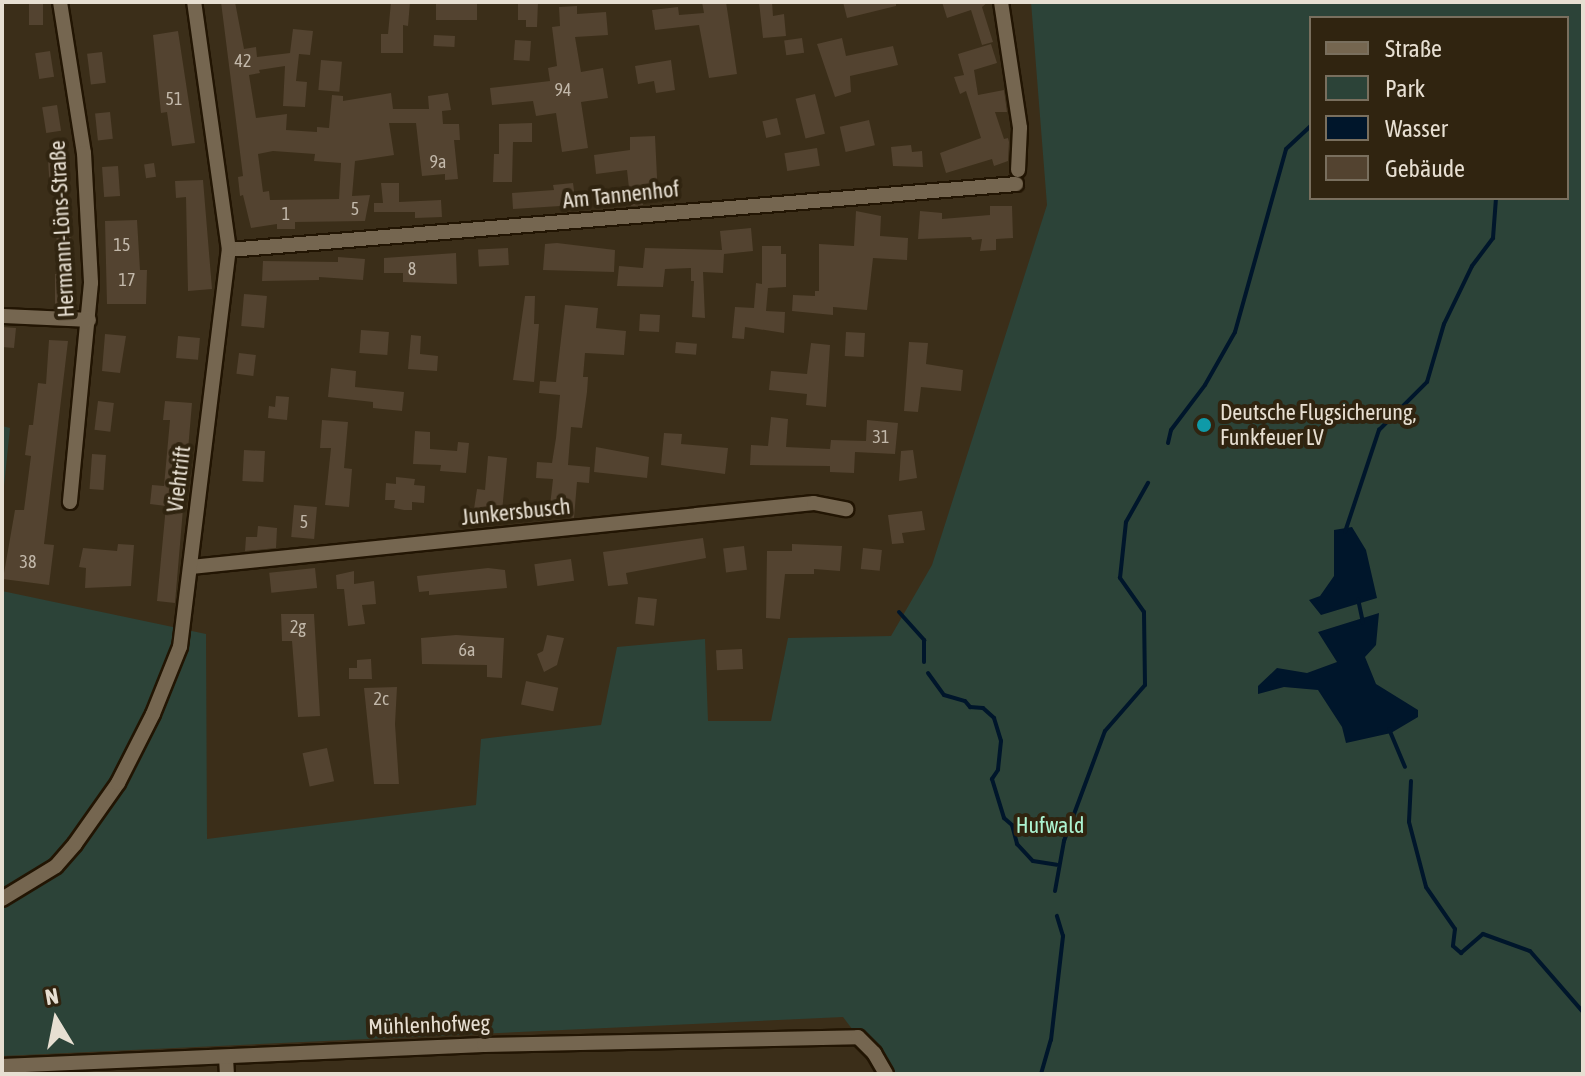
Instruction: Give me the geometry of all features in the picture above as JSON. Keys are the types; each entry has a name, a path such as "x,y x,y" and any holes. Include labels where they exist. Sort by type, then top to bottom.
{"street":[{"name":"Hermann-Löns-Straße","path":"60,2 84,153 91,283 70,502"},
{"name":"Viehtrift","path":"2,899 56,866 118,783 153,714 180,647 229,250 194,2"},
{"name":"Am Tannenhof","path":"229,250 1017,177 1020,128 1001,2"},
{"path":"2,316 89,320"},
{"name":"Junkersbusch","path":"191,567 814,503 846,509"},
{"name":"Mühlenhofweg","path":"2,1066 134,1068 226,1057 484,1045 858,1037 874,1053 886,1074"},
{"path":"226,1057 227,1074"}],"green space":[{"name":"Hufwald","path":"1031,2 1583,2 1583,1074 886,1074 843,1017 2,1056 2,591 206,634 207,839 476,805 481,739 601,725 617,647 705,639 708,721 771,721 788,638 891,636 932,565 1047,205"},
{"path":"2,426 10,428 2,506"}],"water":[{"path":"1352,527 1366,550 1377,598 1321,615 1309,600 1320,596 1334,576 1334,530"},
{"path":"1379,613 1376,645 1365,657 1376,684 1418,710 1418,717 1391,733 1346,743 1342,727 1318,690 1284,687 1258,694 1258,686 1277,668 1307,673 1337,662 1318,632"}],"building":[{"path":"29,2 43,2 43,25 29,25"},
{"path":"221,2 235,2 244,49 256,47 257,57 290,53 293,29 313,31 310,55 299,54 296,81 307,82 305,107 283,106 285,66 259,70 260,73 249,75 256,118 287,114 286,130 317,132 317,127 329,128 332,95 343,96 343,101 391,93 393,109 429,109 428,96 448,93 451,110 442,111 443,124 459,124 460,140 454,140 458,179 445,180 445,174 422,176 416,123 389,123 394,155 355,161 352,196 370,195 365,221 295,222 295,229 277,229 277,224 251,228 243,195 240,196 238,177 243,176","holes":["273,151 315,154 314,161 341,163 339,199 270,200 269,191 263,192 258,154"]},
{"path":"391,2 410,2 408,26 403,25 403,53 381,53 381,34 388,34"},
{"path":"436,2 477,2 477,20 436,20"},
{"path":"518,2 538,2 537,27 526,27 526,20 518,20"},
{"path":"702,2 726,2 737,74 709,78 699,25 655,30 652,10 678,7 679,15 704,13"},
{"path":"759,2 772,2 773,16 784,14 786,36 763,38"},
{"path":"843,2 896,2 896,6 847,18"},
{"path":"942,2 988,2 982,7 993,42 982,45 971,10 947,18"},
{"path":"577,6 577,14 606,12 608,35 575,37 581,72 603,68 608,98 581,102 588,148 562,152 556,113 536,116 533,101 492,105 490,88 550,81 548,68 557,66 552,27 560,26 559,7"},
{"path":"178,31 195,143 172,146 167,112 161,113 153,35"},
{"path":"434,35 455,36 454,47 433,46"},
{"path":"802,38 804,53 786,55 784,41"},
{"path":"842,38 846,56 893,46 898,65 850,76 851,92 835,97 817,44"},
{"path":"515,40 531,41 530,61 514,60"},
{"path":"991,44 997,63 974,70 978,95 1004,90 1007,112 995,112 1004,139 1008,138 1008,161 994,166 992,159 946,173 940,153 981,138 966,91 960,94 954,77 964,75 958,54"},
{"path":"50,51 54,77 39,79 35,53"},
{"path":"102,52 106,83 91,85 87,54"},
{"path":"321,60 342,62 339,92 318,90"},
{"path":"671,60 675,90 656,93 654,81 638,84 635,66"},
{"path":"815,94 825,134 806,139 796,99"},
{"path":"57,105 61,131 46,133 42,107"},
{"path":"110,112 113,139 98,140 95,114"},
{"path":"777,118 781,135 766,138 762,121"},
{"path":"869,120 875,145 846,152 840,127"},
{"path":"532,123 532,142 513,142 512,182 493,182 494,154 499,154 499,124"},
{"path":"655,136 658,198 642,200 643,205 631,206 627,170 596,174 594,155 630,150 630,137"},
{"path":"911,145 912,152 922,151 923,167 893,166 891,147"},
{"path":"817,148 820,166 787,171 784,153"},
{"path":"65,160 67,186 50,187 48,161"},
{"path":"154,163 156,177 146,178 144,164"},
{"path":"118,166 120,196 104,197 102,167"},
{"path":"203,180 212,289 188,291 186,197 176,198 175,181"},
{"path":"381,183 399,183 399,202 441,200 442,217 415,218 415,212 374,212 374,203 383,203"},
{"path":"573,183 576,205 513,209 512,193 554,190 553,185"},
{"path":"990,206 1012,206 1013,238 996,239 996,250 980,251 982,239 972,240 971,237 918,239 920,211 942,213 942,219 990,215"},
{"path":"856,211 881,216 880,236 908,238 907,260 873,258 867,310 833,307 833,315 792,311 793,295 815,296 815,291 819,291 819,244 854,246"},
{"path":"69,216 71,244 57,245 55,217"},
{"path":"137,220 140,270 147,270 146,304 107,304 105,221"},
{"path":"751,228 753,251 724,254 723,273 703,272 705,318 692,317 694,281 691,281 691,268 665,269 663,287 617,286 619,266 643,268 645,248 722,250 720,231"},
{"path":"545,244 615,250 614,272 543,270"},
{"path":"762,246 781,246 781,254 786,254 786,287 768,288 766,311 785,312 784,333 745,327 744,339 732,338 735,307 754,308 756,283 762,284"},
{"path":"508,248 509,265 479,267 478,250"},
{"path":"456,253 457,284 403,282 403,273 384,273 384,258"},
{"path":"338,257 365,259 363,280 319,277 319,280 262,281 263,261 338,262"},
{"path":"55,274 70,274 70,304 55,304"},
{"path":"244,294 267,296 264,328 241,326"},
{"path":"525,296 535,296 534,324 539,324 534,382 513,380"},
{"path":"565,305 598,308 596,328 626,331 624,355 585,353 583,377 588,377 582,428 571,427 568,465 590,467 589,483 577,482 574,518 549,515 553,479 536,478 537,462 552,463 560,395 539,393 540,381 556,382"},
{"path":"640,314 660,315 659,332 639,331"},
{"path":"2,327 16,328 14,348 2,347"},
{"path":"361,330 389,332 387,355 359,353"},
{"path":"846,332 865,333 864,357 845,356"},
{"path":"105,334 126,336 120,373 102,371"},
{"path":"411,335 421,336 420,354 438,356 437,371 408,369"},
{"path":"178,336 200,338 198,360 176,358"},
{"path":"49,340 68,341 44,544 54,545 49,585 3,579 15,510 24,510 31,456 25,455 29,425 33,425 38,383 46,384"},
{"path":"676,342 697,344 696,355 675,353"},
{"path":"909,342 928,343 926,364 963,370 961,391 921,387 918,412 904,411"},
{"path":"811,343 830,345 826,407 806,405 807,394 769,390 771,371 807,374"},
{"path":"239,353 256,355 253,376 236,374"},
{"path":"331,368 356,371 355,387 404,392 402,411 373,408 373,402 328,397"},
{"path":"276,396 289,397 287,420 268,418 269,406 275,407"},
{"path":"98,401 114,403 110,432 94,430"},
{"path":"165,401 192,403 175,603 157,601 166,506 150,504 152,485 164,486 170,420 163,420"},
{"path":"771,417 788,419 786,447 830,449 831,440 866,441 867,420 898,423 895,454 855,452 854,473 830,472 830,466 750,465 751,445 768,446"},
{"path":"322,420 348,422 344,468 352,469 349,507 325,505 331,448 320,448"},
{"path":"415,431 430,432 430,449 457,451 458,442 469,443 466,473 440,471 441,465 413,464"},
{"path":"664,433 682,434 681,444 728,448 725,474 661,465"},
{"path":"596,447 649,457 647,478 594,472"},
{"path":"244,450 265,451 263,482 242,481"},
{"path":"913,450 917,478 899,481 901,451"},
{"path":"92,454 106,455 104,490 90,489"},
{"path":"488,456 507,458 502,512 474,509 477,489 485,490"},
{"path":"396,477 415,479 414,485 425,486 424,503 412,502 412,510 404,510 394,508 395,500 385,500 386,483 396,484"},
{"path":"294,505 317,507 314,539 291,537"},
{"path":"922,511 925,530 902,533 904,543 892,544 888,515"},
{"path":"258,526 277,528 276,548 245,551 246,537 257,537"},
{"path":"703,538 706,558 626,573 628,584 608,586 603,552"},
{"path":"118,544 134,545 131,586 85,588 86,568 79,567 83,548 117,551"},
{"path":"792,544 842,546 840,571 814,569 814,574 785,574 780,619 766,618 767,551 792,551"},
{"path":"744,546 747,570 726,572 723,549"},
{"path":"863,548 882,550 880,571 861,569"},
{"path":"571,559 574,581 537,586 534,564"},
{"path":"315,568 317,588 271,593 269,573"},
{"path":"488,568 505,570 507,588 429,595 429,591 419,592 417,576"},
{"path":"354,571 354,584 374,581 376,604 362,605 365,624 348,626 344,589 337,589 336,575"},
{"path":"638,597 657,599 654,626 635,624"},
{"path":"281,614 314,614 320,716 298,717 292,641 282,641"},
{"path":"456,635 504,638 502,678 487,677 487,665 422,664 421,638"},
{"path":"547,635 564,638 557,665 544,672 537,654 543,651"},
{"path":"742,649 743,669 717,670 716,650"},
{"path":"371,659 372,679 349,679 349,668 357,668 357,660"},
{"path":"526,681 558,688 553,711 521,704"},
{"path":"397,687 395,724 399,784 374,784 364,688"},
{"path":"327,748 334,781 310,786 303,753"}],"waterway":[{"path":"1168,443 1171,430 1205,385 1235,332 1286,149 1309,128"},
{"path":"1345,532 1379,430 1427,382 1444,324 1472,266 1493,238 1496,200"},
{"path":"1055,891 1064,841 1105,731 1145,685 1144,612 1120,578 1126,522 1148,483"},
{"path":"1358,599 1363,622"},
{"path":"899,612 924,640 924,662"},
{"path":"928,673 944,695 965,701 970,707 983,708 994,718 1001,741 998,770 992,779 1004,818 1012,825 1017,844 1033,861 1057,865"},
{"path":"1389,729 1405,767"},
{"path":"1411,781 1409,822 1426,887 1455,929 1453,946 1461,953 1483,934 1530,951 1583,1012"},
{"path":"1041,1074 1051,1040 1063,936 1057,916"}],"place":[{"name":"Deutsche Flugsicherung, Funkfeuer LV","path":"1204,425"}]}
